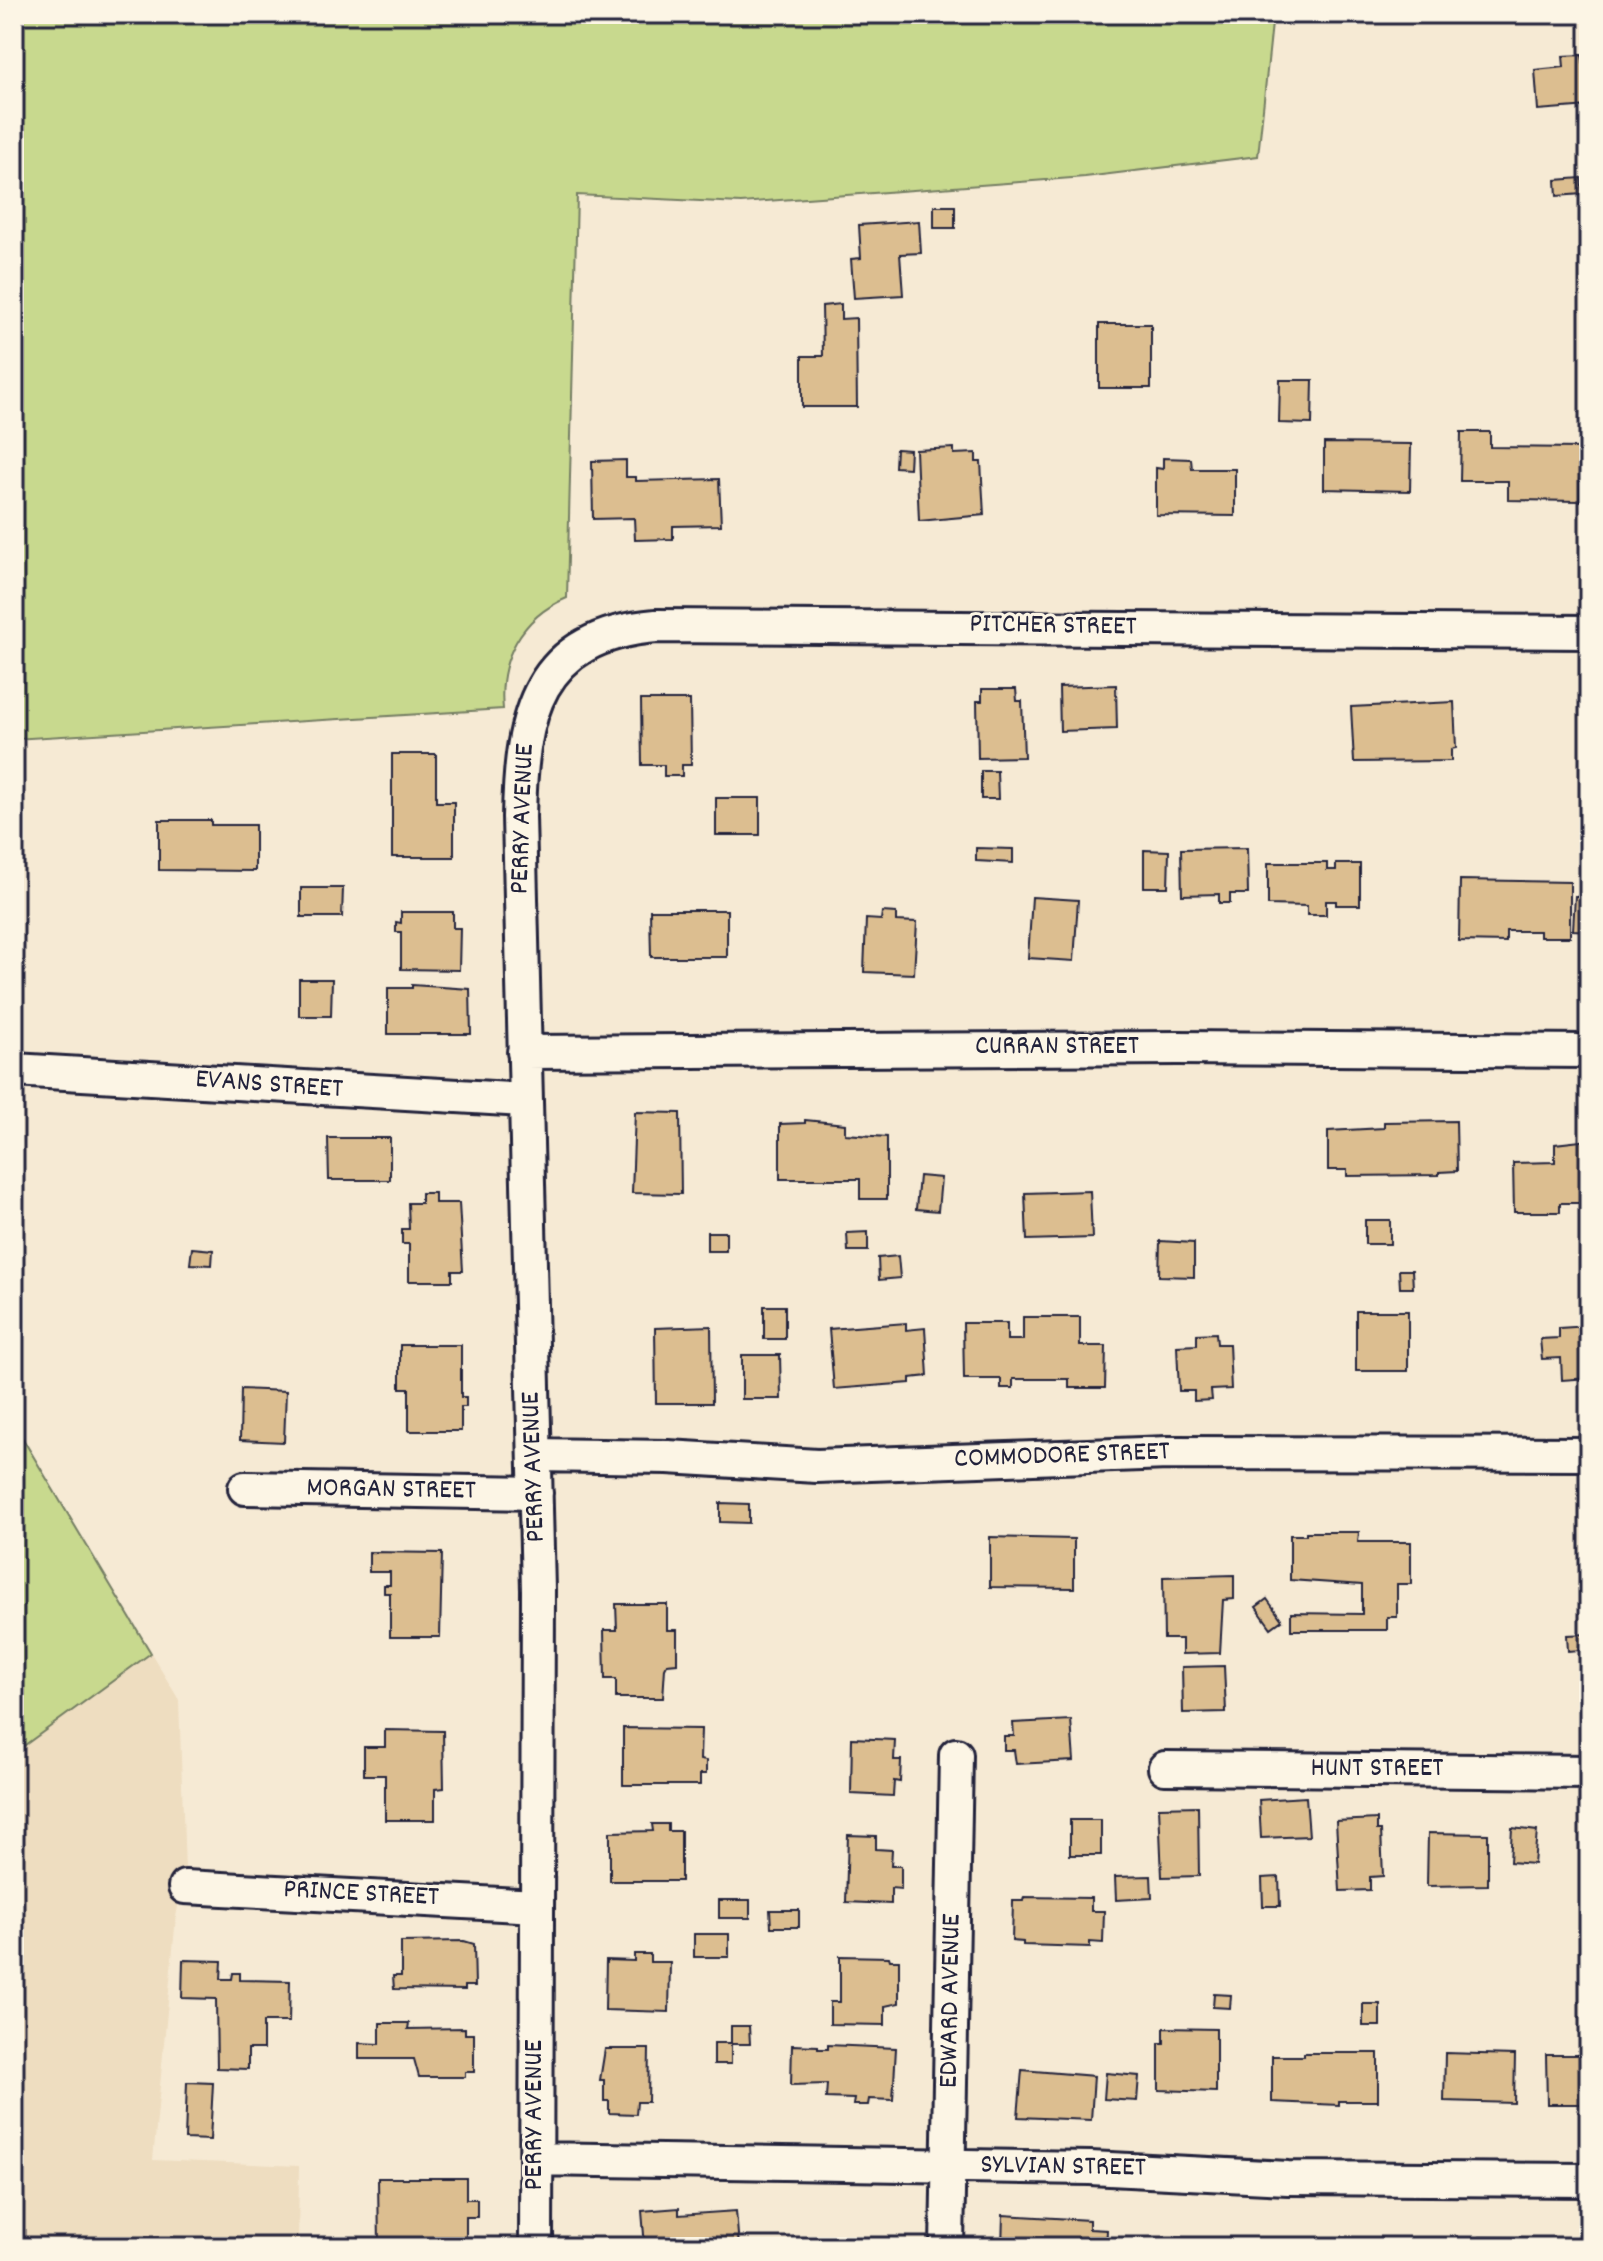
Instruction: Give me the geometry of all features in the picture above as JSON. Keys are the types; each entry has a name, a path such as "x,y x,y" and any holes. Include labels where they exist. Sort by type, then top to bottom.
{"street":[{"name":"PITCHER STREET","path":"539,690 563,663 591,642 622,630 656,626 1589,632"},
{"name":"PERRY AVENUE","path":"536,2247 536,1493 520,778 527,727 539,690"},
{"name":"CURRAN STREET","path":"524,1052 1162,1048 1589,1051"},
{"name":"EVANS STREET","path":"14,1070 525,1100"},
{"name":"COMMODORE STREET","path":"535,1455 668,1457 817,1466 1183,1452 1589,1454"},
{"name":"MORGAN STREET","path":"245,1488 536,1493"},
{"name":"EDWARD AVENUE","path":"947,2247 956,1755"},
{"name":"HUNT STREET","path":"1165,1768 1589,1772"},
{"name":"PRINCE STREET","path":"185,1887 537,1906"},
{"name":"SYLVIAN STREET","path":"536,2159 1171,2171 1288,2178 1589,2180"}],"shaded area":[{"path":"151,1653 179,1700 185,1870 176,1917 153,2160 299,2166 298,2247 14,2247 14,1753"}],"green space":[{"path":"14,14 1273,14 1258,156 1085,177 741,203 577,195 567,598 537,616 516,642 504,674 503,709 14,739"},
{"path":"14,1424 151,1653 14,1753"}],"building":[{"path":"1582,55 1584,66 1589,65 1589,106 1538,110 1535,70 1564,67 1563,56"},
{"path":"1581,178 1582,194 1557,196 1556,180"},
{"path":"934,206 955,206 955,228 934,228"},
{"path":"919,221 921,253 900,254 903,295 854,298 851,259 861,258 859,225"},
{"path":"841,304 841,319 856,318 857,407 802,407 802,356 823,356 822,306"},
{"path":"1099,324 1151,324 1151,388 1099,388"},
{"path":"1280,380 1313,380 1312,424 1279,423"},
{"path":"1461,432 1490,432 1490,447 1581,448 1580,501 1508,500 1508,481 1460,481"},
{"path":"1324,443 1411,444 1410,491 1324,489"},
{"path":"954,448 954,454 976,453 976,462 981,462 984,515 919,521 916,450"},
{"path":"896,449 910,450 909,468 895,467"},
{"path":"1163,458 1191,459 1192,469 1235,469 1235,516 1156,515 1156,468 1163,469"},
{"path":"626,460 626,477 636,477 636,481 719,479 721,525 673,526 673,539 635,540 634,518 593,519 592,461"},
{"path":"1116,685 1117,729 1060,731 1059,687"},
{"path":"982,689 1016,689 1017,701 1022,701 1024,757 978,758 977,701 982,701"},
{"path":"641,700 690,700 691,765 682,765 682,776 664,776 664,765 642,765"},
{"path":"1454,702 1456,748 1451,749 1451,761 1354,762 1351,707"},
{"path":"392,754 436,754 436,802 454,802 454,857 392,857"},
{"path":"981,771 997,771 998,799 981,799"},
{"path":"716,798 760,798 760,835 716,835"},
{"path":"159,820 211,820 211,825 255,825 255,871 159,870"},
{"path":"976,848 1013,849 1013,863 976,861"},
{"path":"1247,848 1248,894 1230,894 1230,903 1219,903 1219,894 1182,895 1181,849"},
{"path":"1144,850 1169,851 1168,887 1144,887"},
{"path":"1268,863 1327,863 1327,870 1336,870 1336,864 1360,864 1360,905 1336,905 1336,901 1326,901 1326,915 1307,915 1307,906 1268,905"},
{"path":"1460,880 1570,882 1570,937 1540,937 1540,931 1506,931 1506,942 1459,941"},
{"path":"301,888 343,888 342,917 301,917"},
{"path":"1575,896 1589,896 1589,931 1573,930"},
{"path":"1032,897 1078,900 1074,961 1028,958"},
{"path":"650,910 727,910 727,957 651,957"},
{"path":"401,912 453,912 453,928 460,928 459,970 401,969 401,932 396,932 396,922 401,923"},
{"path":"882,912 896,913 896,921 917,922 914,974 864,972 866,919 881,920"},
{"path":"299,979 332,979 331,1016 299,1016"},
{"path":"412,985 470,989 471,1034 388,1034 388,988 412,988"},
{"path":"635,1112 680,1113 681,1194 632,1193"},
{"path":"805,1120 845,1124 845,1134 887,1137 887,1199 860,1199 860,1179 780,1179 780,1124 805,1123"},
{"path":"1456,1121 1457,1171 1439,1172 1439,1175 1347,1176 1347,1170 1328,1170 1328,1131 1384,1128 1384,1122"},
{"path":"328,1138 390,1138 390,1180 329,1180"},
{"path":"1589,1140 1589,1203 1560,1203 1560,1212 1514,1212 1513,1163 1555,1162 1555,1144"},
{"path":"919,1176 941,1178 938,1211 916,1209"},
{"path":"1090,1191 1092,1238 1027,1240 1025,1193"},
{"path":"421,1193 435,1193 435,1203 459,1203 463,1271 452,1271 452,1281 409,1281 409,1244 402,1244 402,1229 409,1229 408,1203 421,1203"},
{"path":"1365,1220 1390,1220 1390,1244 1365,1244"},
{"path":"707,1232 726,1232 726,1251 707,1251"},
{"path":"868,1232 868,1251 848,1251 847,1233"},
{"path":"1160,1241 1194,1243 1194,1277 1159,1276"},
{"path":"192,1248 213,1250 212,1265 190,1264"},
{"path":"898,1256 900,1278 879,1280 878,1258"},
{"path":"1399,1270 1412,1270 1413,1288 1400,1288"},
{"path":"764,1306 785,1306 785,1339 764,1339"},
{"path":"1356,1311 1408,1311 1408,1371 1356,1371"},
{"path":"1023,1317 1080,1317 1080,1346 1106,1346 1105,1388 1069,1388 1069,1379 1013,1379 1013,1388 1001,1388 1001,1379 964,1379 963,1323 1007,1323 1007,1340 1023,1340"},
{"path":"906,1323 906,1330 925,1328 928,1376 910,1378 910,1383 834,1389 829,1329"},
{"path":"711,1326 712,1403 656,1403 655,1328"},
{"path":"1589,1326 1589,1378 1562,1380 1561,1358 1542,1359 1540,1339 1559,1338 1559,1328"},
{"path":"1216,1333 1217,1344 1229,1344 1231,1389 1211,1390 1212,1400 1194,1401 1194,1391 1179,1391 1177,1346 1197,1345 1197,1334"},
{"path":"400,1345 461,1345 461,1397 466,1397 466,1407 461,1407 461,1431 409,1431 409,1388 400,1388"},
{"path":"742,1355 780,1355 781,1399 742,1399"},
{"path":"241,1389 286,1391 284,1442 240,1440"},
{"path":"720,1503 749,1504 749,1523 720,1522"},
{"path":"1306,1532 1359,1532 1358,1542 1411,1542 1411,1584 1397,1584 1397,1617 1387,1617 1387,1630 1291,1630 1291,1613 1362,1614 1362,1585 1290,1580 1290,1535 1306,1535"},
{"path":"990,1537 1074,1539 1074,1588 990,1587"},
{"path":"369,1552 442,1553 440,1637 390,1637 390,1593 384,1593 384,1585 390,1585 390,1572 369,1572"},
{"path":"1234,1575 1234,1599 1223,1600 1220,1653 1182,1654 1182,1639 1164,1639 1163,1577"},
{"path":"1267,1599 1282,1620 1271,1628 1256,1607"},
{"path":"616,1604 667,1604 667,1630 677,1630 677,1663 667,1664 665,1668 663,1698 616,1698 616,1679 605,1679 604,1630 617,1630"},
{"path":"1589,1634 1589,1693 1582,1694 1580,1650 1568,1651 1567,1635"},
{"path":"1224,1666 1226,1712 1183,1713 1182,1667"},
{"path":"1071,1720 1074,1761 1016,1764 1014,1750 1004,1750 1004,1736 1014,1736 1013,1723"},
{"path":"623,1728 701,1729 700,1760 706,1761 706,1774 700,1774 700,1785 623,1785"},
{"path":"385,1730 443,1731 444,1788 435,1789 435,1820 385,1820 385,1775 364,1775 364,1747 385,1747"},
{"path":"852,1738 895,1740 894,1760 901,1760 900,1782 894,1781 893,1796 851,1794"},
{"path":"1306,1797 1309,1836 1261,1838 1259,1800"},
{"path":"1198,1806 1199,1876 1162,1877 1159,1807"},
{"path":"1377,1819 1377,1830 1381,1830 1383,1876 1370,1877 1370,1890 1340,1891 1336,1821"},
{"path":"1070,1820 1101,1820 1101,1855 1070,1855"},
{"path":"652,1824 668,1824 668,1831 681,1831 681,1881 610,1881 610,1832 653,1831"},
{"path":"1512,1828 1537,1831 1534,1864 1510,1862"},
{"path":"1428,1833 1488,1834 1488,1885 1427,1886"},
{"path":"848,1835 876,1836 876,1849 892,1850 891,1866 901,1866 901,1889 891,1888 891,1904 846,1902"},
{"path":"1151,1876 1152,1898 1116,1900 1115,1877"},
{"path":"1279,1877 1280,1906 1263,1906 1262,1878"},
{"path":"1024,1897 1091,1898 1091,1911 1104,1911 1103,1943 1090,1942 1090,1947 1023,1945 1023,1942 1012,1941 1013,1901 1023,1901"},
{"path":"719,1900 750,1900 750,1918 719,1918"},
{"path":"770,1910 799,1910 799,1927 771,1927"},
{"path":"694,1934 729,1934 729,1957 694,1957"},
{"path":"464,1941 474,1944 475,1986 465,1986 465,1990 394,1989 393,1976 401,1976 401,1942"},
{"path":"634,1954 650,1954 650,1962 670,1962 669,2012 605,2010 606,1960 634,1961"},
{"path":"840,1956 899,1960 899,2003 885,2006 885,2025 830,2024 830,2002 840,2002"},
{"path":"183,1960 222,1961 221,1979 232,1979 233,1973 240,1973 240,1980 290,1981 289,2022 263,2022 263,2049 248,2049 248,2069 217,2068 216,1999 182,1998"},
{"path":"1214,1994 1231,1995 1230,2008 1213,2007"},
{"path":"1363,2004 1380,2004 1380,2026 1363,2026"},
{"path":"380,2023 409,2023 408,2029 465,2028 465,2034 474,2034 474,2072 465,2072 465,2077 419,2077 414,2059 359,2059 359,2043 380,2044"},
{"path":"731,2026 749,2026 750,2044 731,2044"},
{"path":"1164,2028 1216,2029 1216,2092 1159,2090 1159,2043 1164,2043"},
{"path":"714,2043 731,2043 731,2064 714,2064"},
{"path":"792,2045 818,2046 818,2049 828,2049 828,2045 896,2048 893,2100 869,2099 868,2105 853,2105 854,2099 826,2098 827,2084 791,2085"},
{"path":"605,2049 649,2049 648,2102 637,2102 636,2114 609,2113 609,2101 604,2101 604,2080 600,2080"},
{"path":"1304,2053 1378,2053 1378,2101 1339,2101 1339,2105 1272,2102 1272,2056 1304,2056"},
{"path":"1445,2053 1515,2055 1514,2103 1444,2101"},
{"path":"1546,2055 1589,2055 1589,2104 1547,2104"},
{"path":"1022,2070 1094,2076 1091,2120 1018,2117"},
{"path":"1106,2073 1139,2076 1137,2101 1104,2099"},
{"path":"187,2082 213,2083 210,2140 185,2139"},
{"path":"378,2178 466,2178 466,2199 477,2199 477,2217 466,2217 466,2240 398,2241 399,2247 379,2247"},
{"path":"679,2208 679,2215 736,2211 739,2247 645,2247 642,2211"},
{"path":"1003,2215 1089,2220 1089,2229 1107,2230 1106,2247 1002,2247"},
{"path":"1480,2237 1528,2238 1528,2247 1480,2247"}]}
